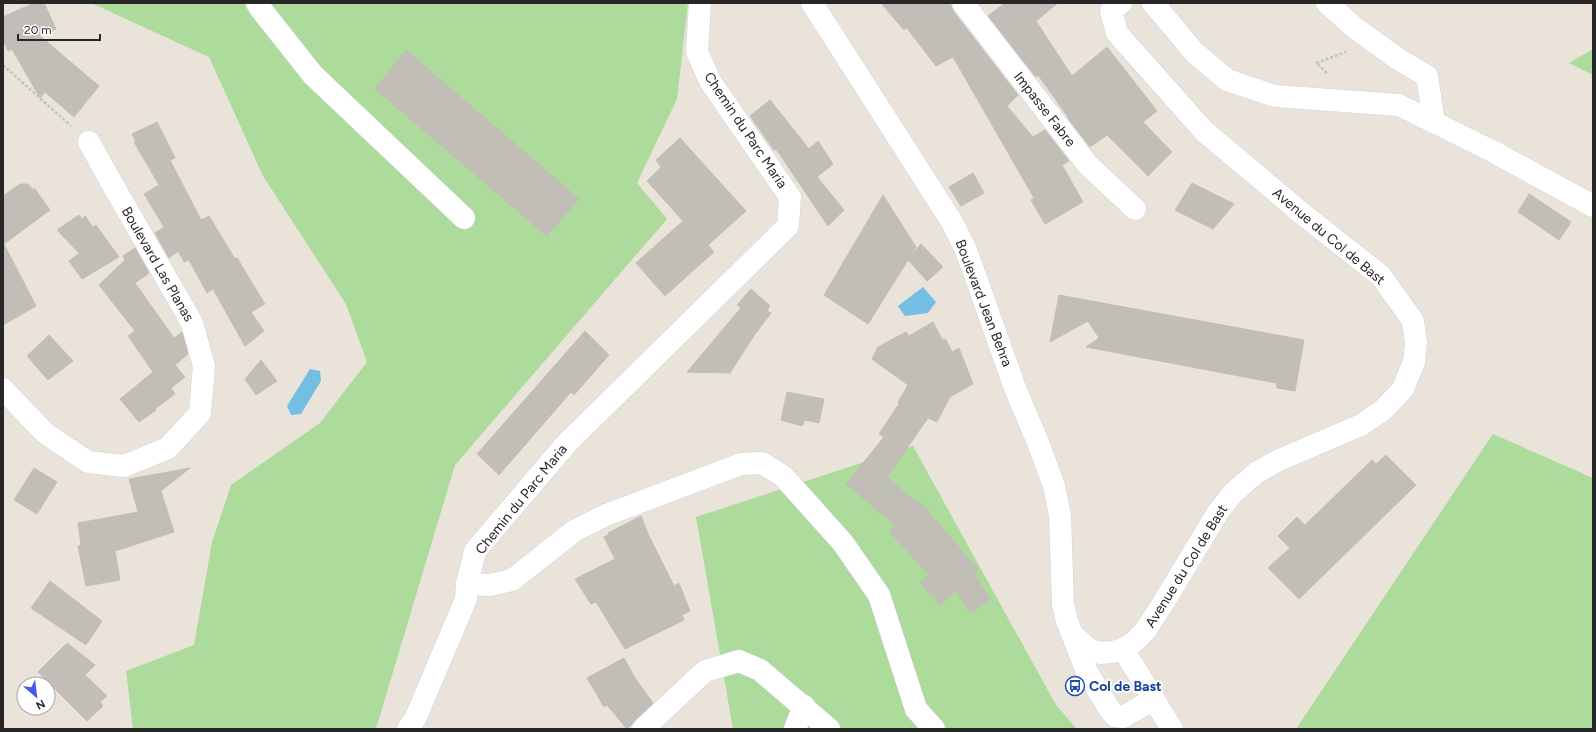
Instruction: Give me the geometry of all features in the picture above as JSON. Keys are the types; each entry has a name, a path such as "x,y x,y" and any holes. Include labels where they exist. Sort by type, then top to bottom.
{"street":[{"path":"258,3 260,8 313,75 464,218"},
{"name":"Chemin du Parc Maria","path":"408,729 416,717 466,599 467,584 475,551 567,442 788,226 790,197 710,81 697,52 700,3"},
{"name":"Boulevard Jean Behra","path":"812,3 952,222 965,248 1015,388 1039,445 1054,486 1060,515 1063,605 1067,621 1087,672 1115,716 1123,716 1154,698"},
{"name":"Impasse Fabre","path":"963,3 1088,165 1135,209"},
{"name":"Avenue du Col de Bast","path":"1073,635 1089,649 1100,653 1113,652 1134,642 1145,631 1175,585 1218,512 1233,493 1256,473 1277,461 1361,425 1383,410 1402,388 1414,362 1416,343 1413,321 1381,276 1305,216 1204,131 1117,33 1111,11 1120,3"},
{"path":"1153,3 1194,52 1227,80 1276,96 1399,105 1494,152 1593,206"},
{"path":"1327,3 1355,28 1392,55 1427,76 1434,122"},
{"name":"Boulevard Las Planas","path":"3,389 45,433 88,462 95,463 124,466 168,448 200,413 204,366 192,323 110,180 90,142"},
{"path":"467,584 490,585 512,580 574,531 606,515 741,464 762,463 784,476 843,543 878,595 916,709 934,729"},
{"path":"1123,648 1172,729"},
{"path":"643,729 705,672 739,661 760,670 804,706 829,729"},
{"path":"795,729 804,706"}],"path":[{"path":"1351,51 1316,63 1359,102"},
{"path":"3,65 90,142"}],"green space":[{"path":"91,3 688,3 677,99 637,183 667,219 455,465 376,729 133,729 126,671 194,645 212,542 231,485 320,423 367,362 346,304 263,176 209,57"},
{"path":"1593,49 1593,75 1569,63"},
{"path":"1493,434 1593,478 1593,729 1296,729"},
{"path":"913,446 1056,705 1077,729 733,729 696,517"}],"water":[{"path":"923,287 936,302 928,313 905,316 898,306"},
{"path":"310,369 320,371 321,381 301,414 291,415 287,406"}],"building":[{"path":"34,3 44,3 56,29 40,36 99,86 74,117 45,92 40,98 12,49 8,51 3,40 3,17"},
{"path":"881,3 950,3 953,11 1018,95 1007,106 1033,137 1045,130 1069,161 1062,165 1083,202 1045,224 1031,200 1034,198 953,57 936,66 906,27 904,30"},
{"path":"1005,3 1058,3 1036,21 1072,76 1107,47 1157,111 1143,122 1172,152 1148,176 1107,135 1090,147 1038,75 1036,77 988,16"},
{"path":"406,50 579,199 547,236 375,89"},
{"path":"770,100 809,149 818,141 833,164 817,177 844,210 828,226 776,149 774,150 750,116"},
{"path":"157,122 175,158 170,160 201,220 209,216 265,304 251,312 264,331 245,346 213,289 207,293 189,260 184,262 178,251 169,258 155,233 164,227 144,194 159,185 134,142 136,141 132,134"},
{"path":"680,138 746,211 708,245 714,252 665,296 636,263 683,221 647,181 661,167 656,160"},
{"path":"973,173 984,193 961,206 949,187"},
{"path":"1192,183 1234,204 1213,229 1175,210"},
{"path":"20,184 28,184 32,189 35,189 50,210 4,244 36,306 3,325 3,196"},
{"path":"1529,194 1571,222 1559,240 1518,212"},
{"path":"883,195 916,247 910,256 921,244 943,267 927,281 908,260 868,324 824,295"},
{"path":"79,215 82,219 85,216 93,227 96,225 119,257 82,279 69,261 79,253 57,230"},
{"path":"135,248 149,273 135,283 174,338 182,332 188,354 175,365 185,377 171,388 175,394 139,422 120,399 153,372 128,336 135,331 99,285 125,260 123,256"},
{"path":"751,289 770,306 767,311 771,313 753,337 730,373 687,372 741,308 737,305"},
{"path":"1059,295 1304,340 1295,391 1277,388 1276,383 1086,347 1099,338 1088,321 1050,342"},
{"path":"933,322 942,339 946,340 952,352 959,348 973,384 950,397 937,422 928,418 887,477 917,503 919,501 979,570 974,574 991,600 970,613 956,591 940,605 920,583 929,575 889,531 895,525 846,484 884,437 879,434 899,404 898,402 908,385 872,359 878,347 906,332 909,336"},
{"path":"585,331 609,355 574,395 571,392 499,475 477,454"},
{"path":"49,335 73,361 48,380 27,356"},
{"path":"261,360 277,381 256,395 245,379"},
{"path":"787,392 824,399 819,423 805,420 802,426 781,420"},
{"path":"1386,455 1416,485 1299,599 1268,568 1290,548 1278,536 1297,517 1305,525 1372,460 1376,464"},
{"path":"34,468 57,482 37,514 14,500"},
{"path":"190,468 161,491 174,532 115,551 120,580 86,586 78,546 81,545 78,523 138,512 129,479"},
{"path":"641,516 649,536 674,586 679,583 690,611 682,615 684,620 625,649 596,602 591,604 575,579 615,559 604,537 609,534 608,533"},
{"path":"50,581 102,621 86,645 31,608"},
{"path":"67,643 95,665 85,675 107,696 100,702 103,706 87,721 56,690 56,676 42,676 38,672"},
{"path":"624,658 635,678 653,703 627,729 607,705 604,707 587,678"}],"place":[{"name":"Col de Bast","path":"1075,686"}]}
